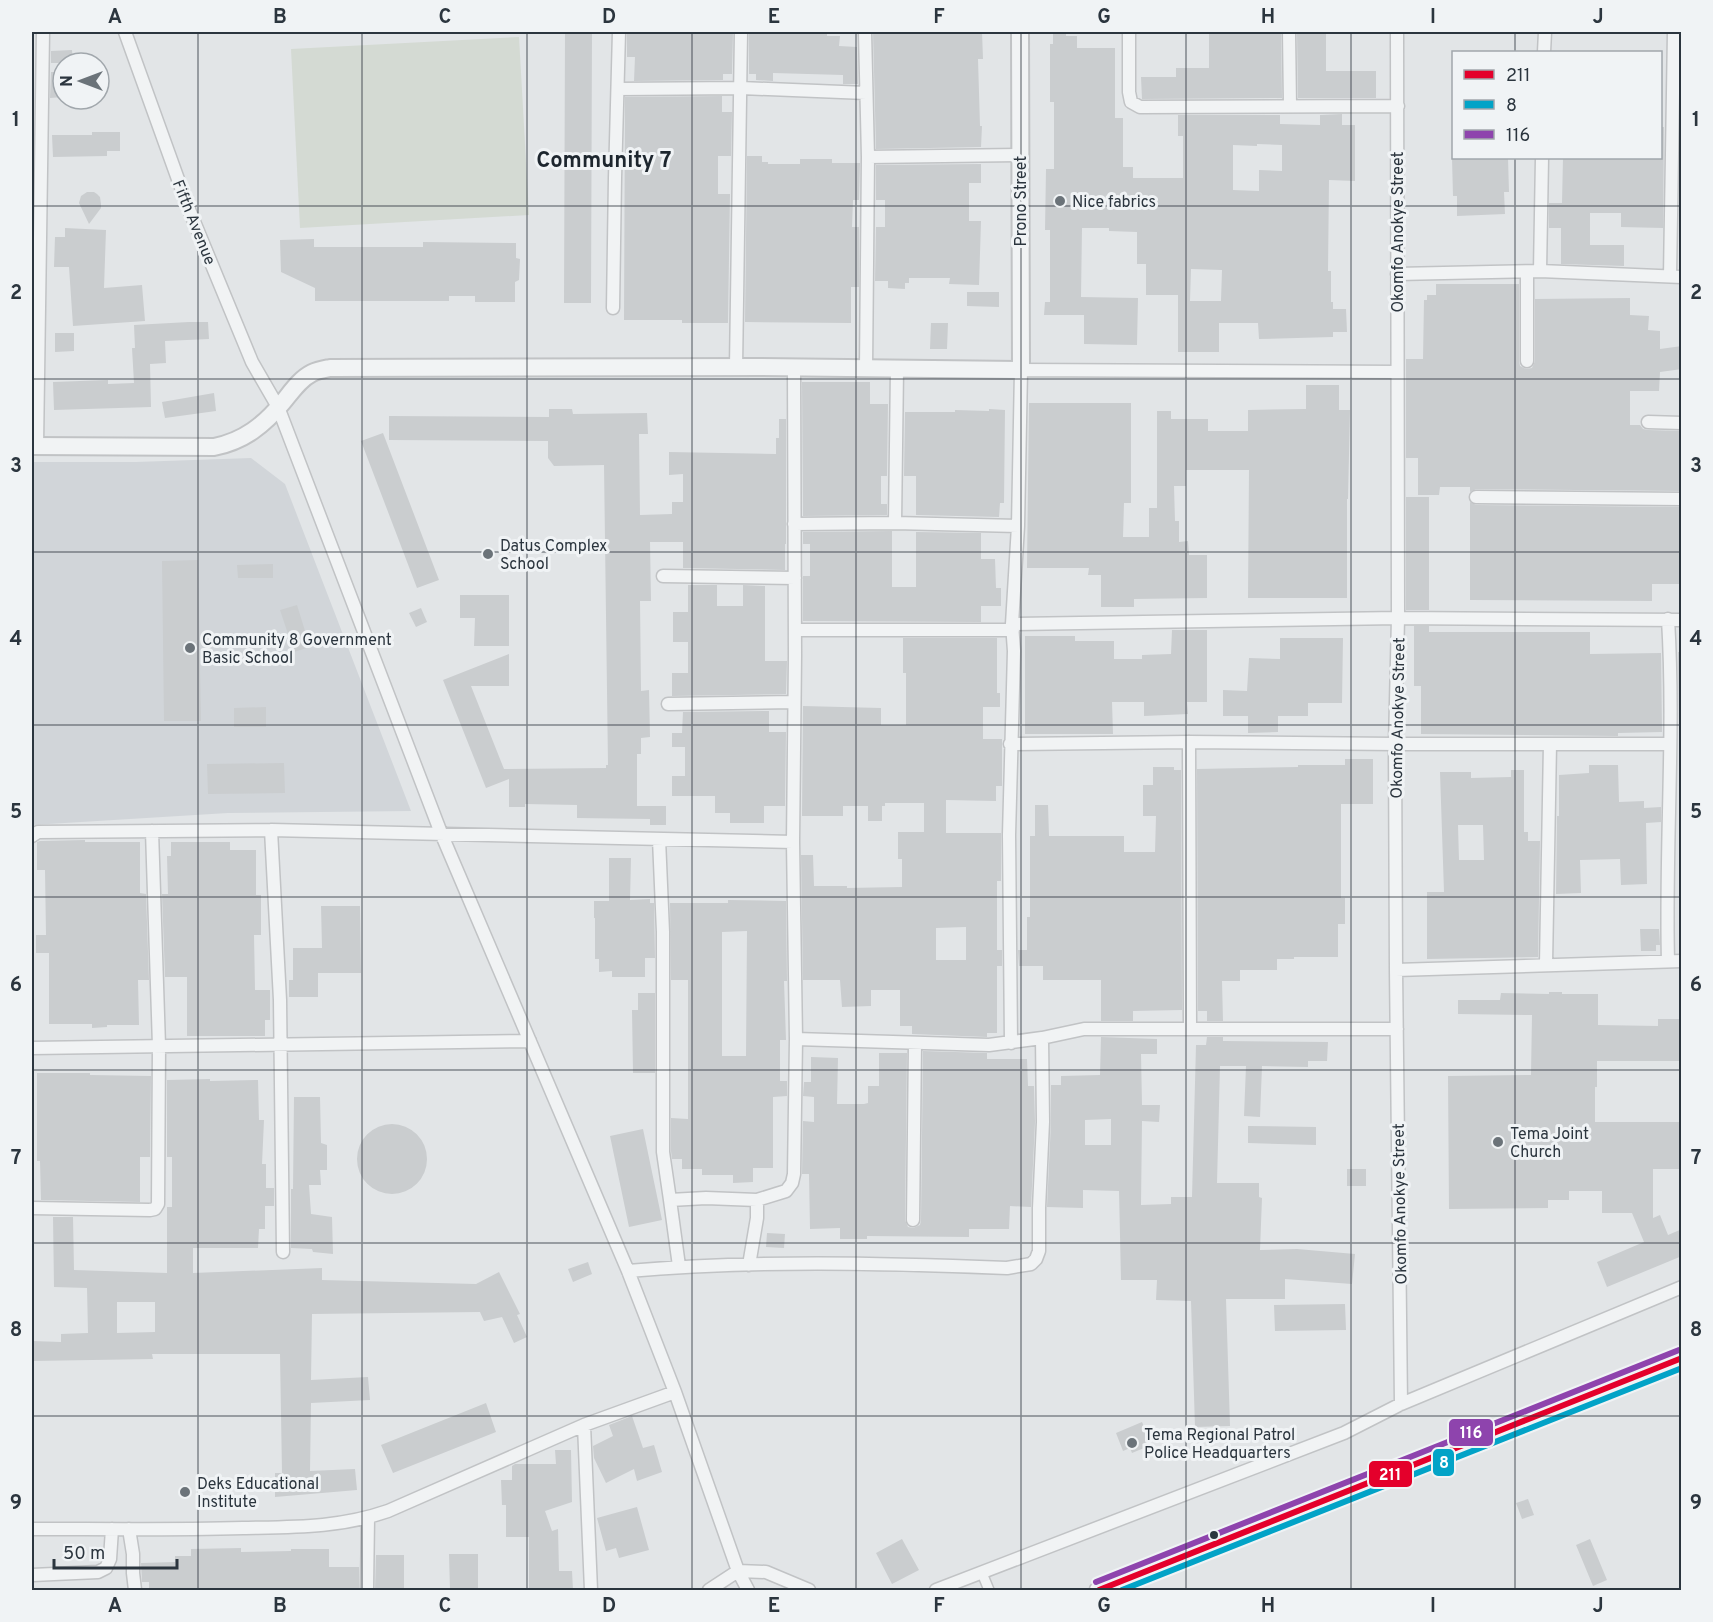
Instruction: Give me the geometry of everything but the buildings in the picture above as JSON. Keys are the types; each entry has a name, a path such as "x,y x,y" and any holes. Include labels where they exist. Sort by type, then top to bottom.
{"main road":[{"path":"1100,1590 1682,1358"}],"street":[{"path":"43,32 34,446 214,447 230,444 250,434 278,407 300,381 314,372 330,368 1397,372"},
{"name":"Fifth Avenue","path":"125,32 188,207 252,362 278,407 441,833 628,1271 675,1392 738,1571 748,1590"},
{"path":"614,308 619,32"},
{"path":"736,368 741,32"},
{"path":"866,32 868,157 866,369"},
{"name":"Prono Street","path":"1020,32 1021,370"},
{"path":"1128,32 1129,92 1131,102 1140,106 1398,106"},
{"path":"1289,32 1290,106"},
{"name":"Okomfo Anokye Street","path":"1397,32 1398,618 1395,744 1401,1404"},
{"path":"1544,51 1545,32"},
{"path":"1397,274 1540,272 1676,277 1677,54 1674,32"},
{"path":"1662,58 1677,54"},
{"path":"618,89 741,87 866,93"},
{"path":"868,157 1020,155"},
{"path":"1540,272 1542,159"},
{"path":"1527,272 1527,361"},
{"path":"670,1200 706,1198 757,1200 786,1191 792,1183 794,1174 796,1039 793,842 794,369"},
{"path":"895,523 897,369"},
{"path":"1011,1042 1010,744 1021,370"},
{"path":"1648,422 1682,423"},
{"path":"1476,497 1682,499"},
{"path":"794,524 895,523 1018,526"},
{"path":"663,576 795,578"},
{"path":"795,630 1398,618 1682,620"},
{"path":"1668,620 1671,668 1668,962"},
{"path":"668,704 794,702"},
{"path":"1010,744 1189,742 1670,744"},
{"path":"1189,742 1190,1029"},
{"path":"1546,964 1550,744"},
{"path":"271,830 280,1000 283,1252"},
{"path":"32,836 39,832 271,830 793,842"},
{"path":"32,1208 150,1210 155,1209 158,1204 159,1046 152,831"},
{"path":"659,839 663,932 663,1152 679,1266"},
{"path":"1396,970 1682,961"},
{"path":"796,1039 989,1045 1042,1038 1084,1029 1397,1029"},
{"path":"628,1271 679,1266 749,1264 825,1263 1007,1268 1031,1264 1039,1251 1038,1208 1043,1122 1042,1038"},
{"path":"32,1048 530,1041"},
{"path":"913,1220 915,1042"},
{"path":"749,1264 757,1218 757,1200"},
{"path":"936,1590 1344,1433 1401,1404 1682,1287"},
{"path":"32,1529 327,1526 369,1518 584,1425 675,1392"},
{"path":"584,1425 591,1590"},
{"path":"367,1590 369,1518"},
{"path":"32,1575 98,1572 106,1568 110,1559 112,1529"},
{"path":"129,1529 135,1590"},
{"path":"709,1590 738,1571 766,1572 809,1590"},
{"path":"982,1573 989,1590"}],"shaded area":[{"path":"519,37 529,215 300,228 291,49"},
{"name":"Community 8 Government Basic School","path":"251,458 285,484 411,811 228,813 32,825 32,462 136,462"}],"transit line":[{"name":"116","path":"1096,1582 1679,1350"},
{"name":"211","path":"1099,1590 1682,1358"},
{"name":"8","path":"1122,1590 1682,1368"}],"place":[{"name":"Nice fabrics","path":"1060,201"},
{"name":"Datus Complex School","path":"488,554"},
{"name":"Community 8 Government Basic School","path":"190,648"},
{"name":"Tema Joint Church","path":"1498,1142"},
{"name":"Tema Regional Patrol Police Headquarters","path":"1132,1443"},
{"name":"Deks Educational Institute","path":"185,1492"}],"district":[{"name":"Community 7","path":"604,159"}]}
